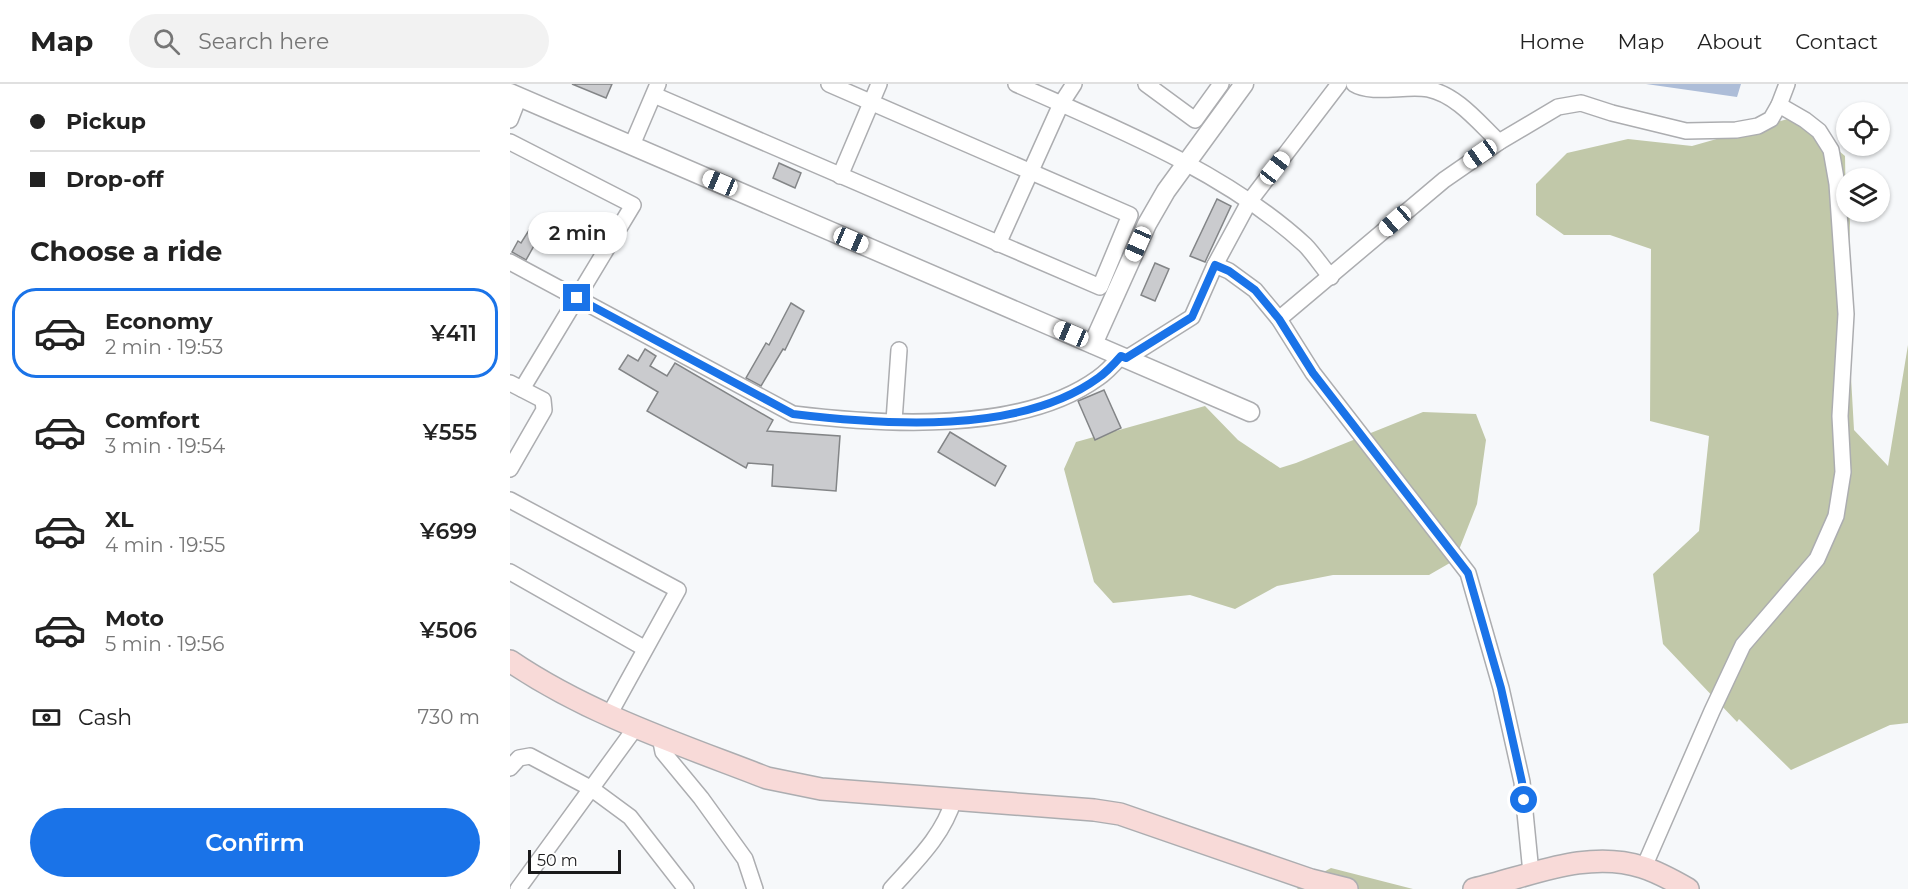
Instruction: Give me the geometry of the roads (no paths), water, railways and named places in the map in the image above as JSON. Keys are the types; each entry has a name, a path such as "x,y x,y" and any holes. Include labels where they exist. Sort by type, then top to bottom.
{"main road":[{"path":"510,660 541,682 609,715 660,737 784,782 821,789 1094,810 1119,814 1311,880 1347,889"},
{"path":"1474,889 1531,873 1601,861 1644,867 1689,889"}],"street":[{"path":"632,145 656,89 840,176 1100,287 1130,215 829,84"},
{"path":"840,176 879,84"},
{"path":"1016,84 1186,163 1249,202 1305,246 1331,277"},
{"path":"998,244 1060,104 1074,84"},
{"path":"1146,84 1196,120 1221,84"},
{"path":"1093,344 1147,224 1166,191 1244,84"},
{"path":"510,262 793,414 922,423 999,416 1035,408 1096,380 1124,357 1192,317 1215,265 1249,202 1339,84"},
{"path":"1353,84 1359,88 1431,89 1452,97 1499,142"},
{"path":"1279,319 1444,180 1499,142 1558,107 1581,103 1612,113 1686,130 1736,130 1758,126 1771,119 1787,84"},
{"path":"510,120 515,95 1250,412"},
{"path":"1644,867 1743,645 1817,559 1836,516 1843,472 1840,416 1846,314 1837,184 1831,150 1818,131 1779,105"},
{"path":"510,142 633,205 577,298 516,386 543,400 544,410 510,469"},
{"path":"1215,265 1229,271 1255,290 1279,319 1313,373 1468,573 1501,688 1522,782 1531,873"},
{"path":"894,421 899,350"},
{"path":"510,500 678,590 609,715"},
{"path":"510,572 644,648"},
{"path":"518,889 636,727"},
{"path":"660,737 663,752 701,798 741,853 755,889"},
{"path":"510,768 519,758 530,756 592,789 630,817 686,889"},
{"path":"891,889 930,848 954,799"}],"water":[{"path":"1646,84 1741,84 1737,97"}]}
